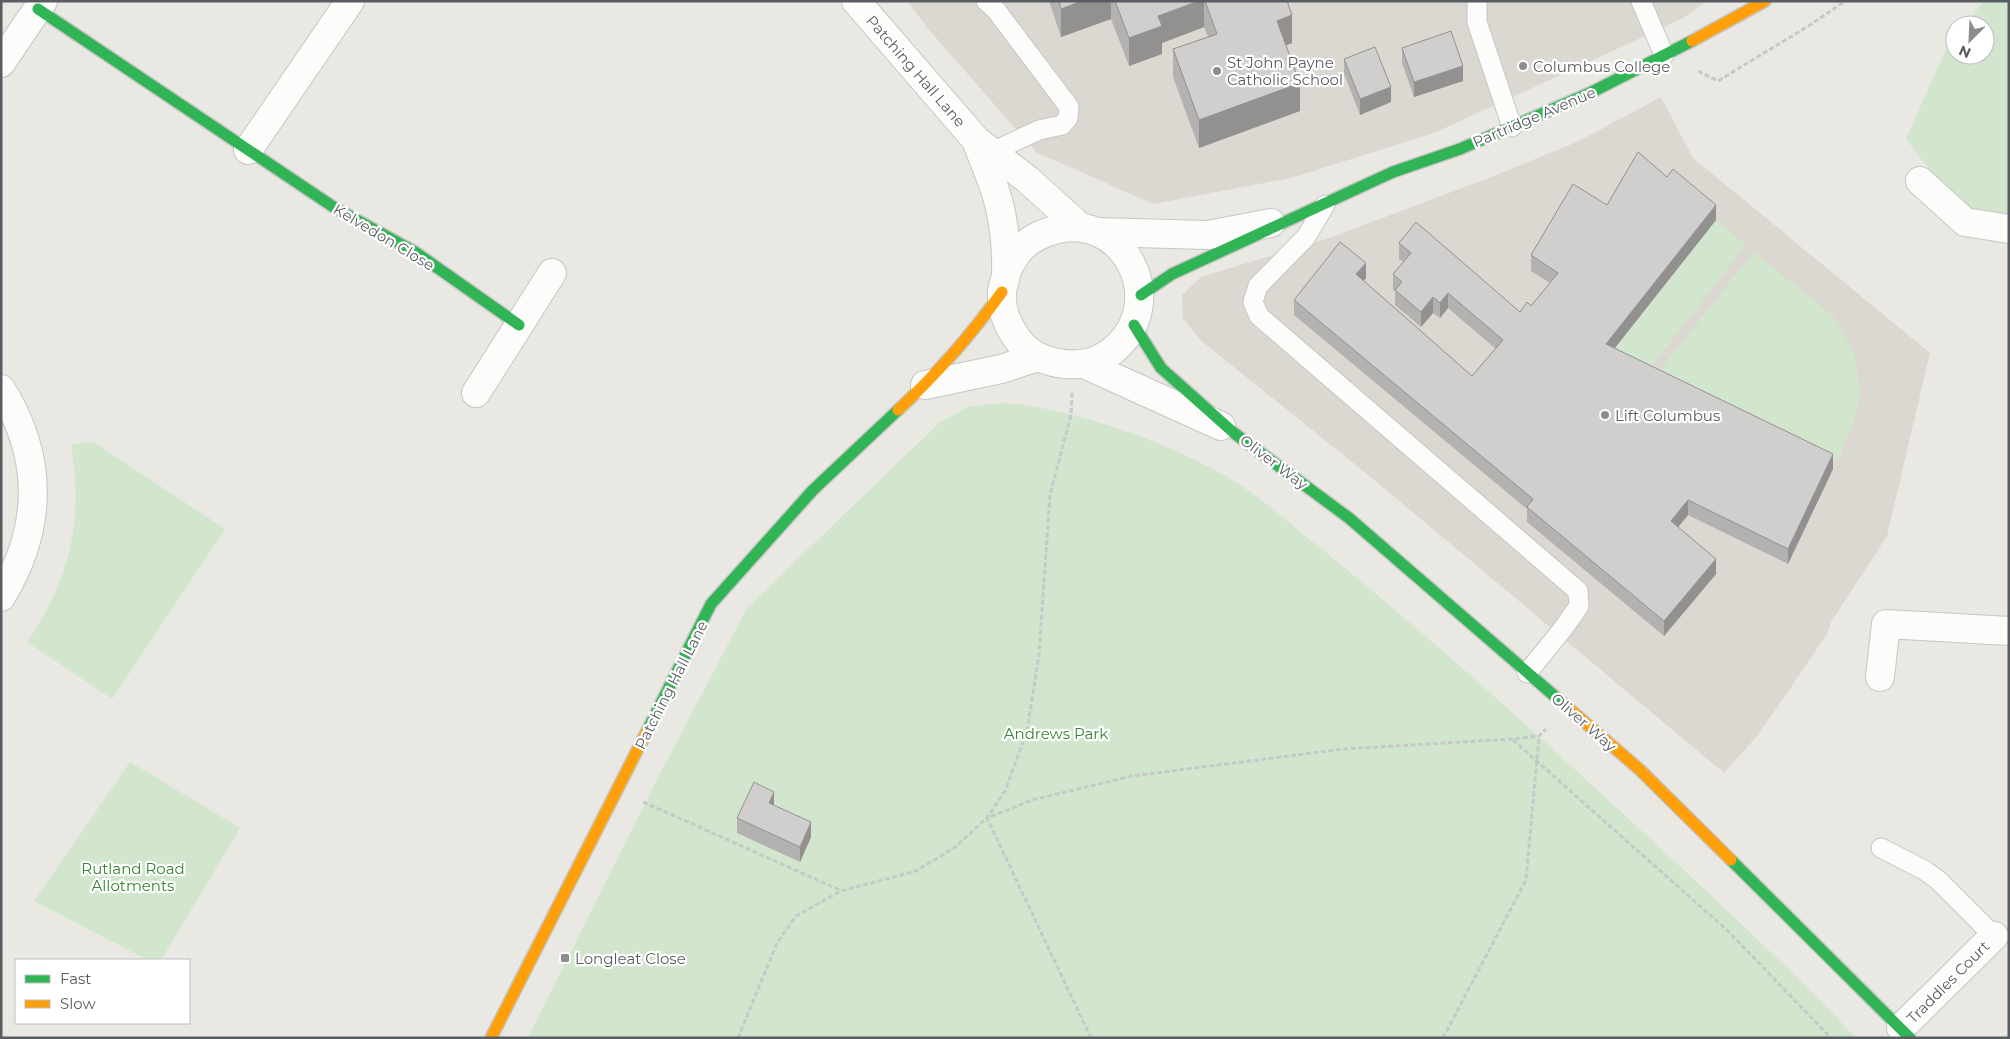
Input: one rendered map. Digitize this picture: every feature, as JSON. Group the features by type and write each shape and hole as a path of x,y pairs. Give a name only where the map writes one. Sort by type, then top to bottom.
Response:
{"street":[{"path":"248,150 350,1"},
{"name":"Patching Hall Lane","path":"856,1 984,146 1088,230 1120,247 1135,269 1141,295 1134,325 1122,343 1104,357 1084,364 1070,365 1038,357 1022,345 1011,329 1004,311 1000,209 984,146"},
{"name":"Partridge Avenue","path":"1141,295 1172,274 1298,218 1393,172 1512,127 1590,94 1712,31 1765,1"},
{"name":"Kelvedon Close","path":"1,63 41,5 248,150 335,208 415,252 519,325"},
{"path":"1920,180 1965,222 2009,229"},
{"name":"Partridge Avenue","path":"1088,230 1208,235 1298,218"},
{"name":"Patching Hall Lane","path":"491,1038 711,604 813,490 925,385 974,330 1004,282 1017,252 1035,237 1057,229 1088,230"},
{"path":"476,393 552,272"},
{"name":"Oliver Way","path":"1134,325 1162,368 1234,433 1349,518 1638,769 1906,1033"},
{"path":"925,385 1001,369 1038,357"},
{"name":"Oliver Way","path":"1084,364 1155,394 1234,433"},
{"path":"1,389 24,430 33,479 33,505 29,534 18,566 1,598"},
{"path":"1880,677 1886,624 2009,631"},
{"name":"Traddles Court","path":"1906,1033 1994,936"}],"lane":[{"path":"984,146 1062,125 1068,118 1069,107 996,10 986,1"},
{"path":"1477,1 1477,22 1512,127"},
{"path":"1641,1 1664,55"},
{"path":"1325,205 1306,237 1258,286 1254,302 1259,316 1578,591 1579,606 1527,672"},
{"path":"1881,848 1924,870 1938,880 1994,936"}],"path":[{"path":"1664,55 1718,81 1810,25 1845,1"},
{"path":"738,1038 777,943 796,916 841,891 916,871 954,848 986,818 1005,791 1027,731 1039,655 1050,495 1071,415 1073,396"},
{"path":"986,818 1032,800 1132,776 1343,749 1513,740 1539,736 1526,880 1443,1038"},
{"path":"1513,740 1728,931 1831,1038"},
{"path":"618,790 841,891"},
{"path":"986,818 1091,1038"}],"shaded area":[{"name":"St John Payne Catholic School","path":"907,1 1707,1 1683,18 1434,133 1291,178 1153,204 1036,152 930,31"},
{"name":"Lift Columbus","path":"1661,97 1693,158 1930,353 1887,536 1831,622 1827,634 1787,693 1757,736 1724,773 1372,478 1199,339 1183,318 1182,295 1201,277 1332,237 1486,179 1579,141"}],"green space":[{"path":"1984,1 2009,1 2009,220 1965,208 1933,174 1906,139 1945,51 1945,65 1995,65 1995,15 1973,15"},
{"path":"1716,220 1746,245 1643,377 1606,359"},
{"path":"1754,252 1832,315 1854,352 1860,392 1853,424 1838,460 1659,371"},
{"name":"Andrews Park","path":"1006,403 1061,412 1119,429 1202,463 1226,476 1258,498 1341,564 1527,725 1743,925 1856,1038 528,1038 663,768 747,608 940,422 971,406"},
{"path":"92,441 225,529 112,699 27,642 42,619 54,595 70,548 76,499 71,445"},
{"name":"Rutland Road Allotments","path":"130,762 240,828 162,959 146,959 34,901"}],"building":[{"path":"1059,1 1082,1 1061,9"},
{"path":"1115,1 1199,1 1158,16 1162,26 1129,38"},
{"path":"1205,1 1287,1 1292,15 1277,21 1300,83 1199,120 1173,49 1217,34"},
{"path":"1451,31 1463,66 1414,82 1402,48"},
{"path":"1375,47 1391,87 1360,99 1344,59"},
{"path":"1638,152 1667,177 1673,169 1716,205 1606,344 1833,454 1788,549 1688,500 1671,521 1716,559 1664,621 1527,507 1533,499 1294,300 1340,242 1366,263 1356,274 1472,376 1503,340 1448,293 1440,303 1433,297 1421,312 1395,290 1402,282 1393,274 1411,253 1399,243 1416,222 1520,312 1527,302 1531,306 1558,273 1531,255 1573,184 1607,205"},
{"path":"754,782 774,792 769,803 811,822 800,847 737,818"}],"traffic: fast":[{"path":"38,9 335,208 415,252 519,325"},
{"path":"1141,295 1172,274 1393,172 1460,149 1590,93 1692,41"},
{"path":"1134,325 1161,368 1234,433 1349,518 1566,706"},
{"path":"647,731 711,604 813,490 898,410"},
{"path":"1731,860 1910,1038"}],"traffic: slow":[{"path":"1692,41 1765,1"},
{"path":"898,410 953,354 1002,292"},
{"path":"1566,706 1639,769 1731,860"},
{"path":"491,1038 647,731"}],"place":[{"name":"Columbus College","path":"1523,66"},
{"name":"St John Payne Catholic School","path":"1217,71"},
{"name":"Lift Columbus","path":"1605,415"},
{"name":"Longleat Close","path":"565,958"}]}
